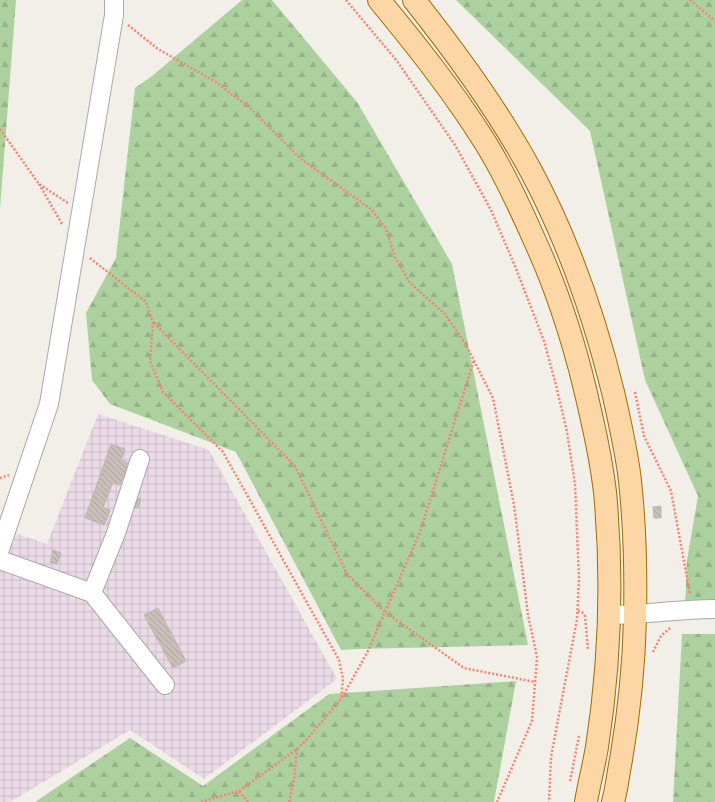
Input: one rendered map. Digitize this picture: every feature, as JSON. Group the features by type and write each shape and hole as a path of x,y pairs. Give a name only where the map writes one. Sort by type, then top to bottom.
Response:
{"main road":[{"path":"379,0 428,59 484,140 520,206 547,267 571,336 583,380 596,438 605,490 610,593 605,677 597,748 586,802"},
{"path":"414,0 442,34 490,102 531,170 565,242 589,308 620,423 630,479 635,544 635,615 628,719 613,802"}],"lane":[{"path":"0,549 49,404 76,247 114,7"},
{"path":"92,592 116,533 140,459"},
{"path":"0,560 92,592 165,685"},
{"path":"609,615 635,615 691,609 715,609"}],"path":[{"path":"346,0 397,61 455,145 491,210 515,266 544,341 567,432 575,484 578,544 578,611 551,757 549,802"},
{"path":"690,0 715,21"},
{"path":"114,7 158,49 216,82 250,108 300,158 372,210 386,229 394,257 410,283 445,314 465,343 493,398 514,505 528,615 537,657 532,721 497,802"},
{"path":"0,129 39,184 76,247 146,302 153,323 150,361 162,392 223,452 339,660 343,679 341,699"},
{"path":"39,184 81,212"},
{"path":"153,323 295,466 347,574 385,612 464,668 535,682"},
{"path":"201,802 239,791 297,749 341,699 367,653 420,532 474,360"},
{"path":"635,392 644,436 671,491 691,609"},
{"path":"578,611 582,612 585,616 588,653"},
{"path":"652,656 661,636 674,625"},
{"path":"570,781 579,736"},
{"path":"289,802 294,780 297,749"},
{"path":"239,791 248,802"}],"shaded area":[{"path":"98,414 209,450 337,679 204,779 130,730 10,802 0,802 0,528 47,544"}],"green space":[{"path":"0,0 16,0 0,209"},
{"path":"242,0 272,0 357,102 452,264 528,645 341,650 236,452 110,404 92,380 86,313 116,258 135,88 152,76"},
{"path":"456,0 715,0 715,607 685,608 687,560 698,496 645,380 590,131"},
{"path":"682,634 715,634 715,802 673,802"},
{"path":"516,681 494,802 35,802 130,738 203,786 329,694"}],"building":[{"path":"111,444 125,449 121,460 128,463 120,485 113,482 103,508 110,510 104,525 85,518"},
{"path":"135,498 141,499 138,508 133,507"},
{"path":"661,506 661,518 654,518 653,507"},
{"path":"53,550 61,553 57,564 50,562"},
{"path":"158,608 186,661 173,668 144,615"}]}
